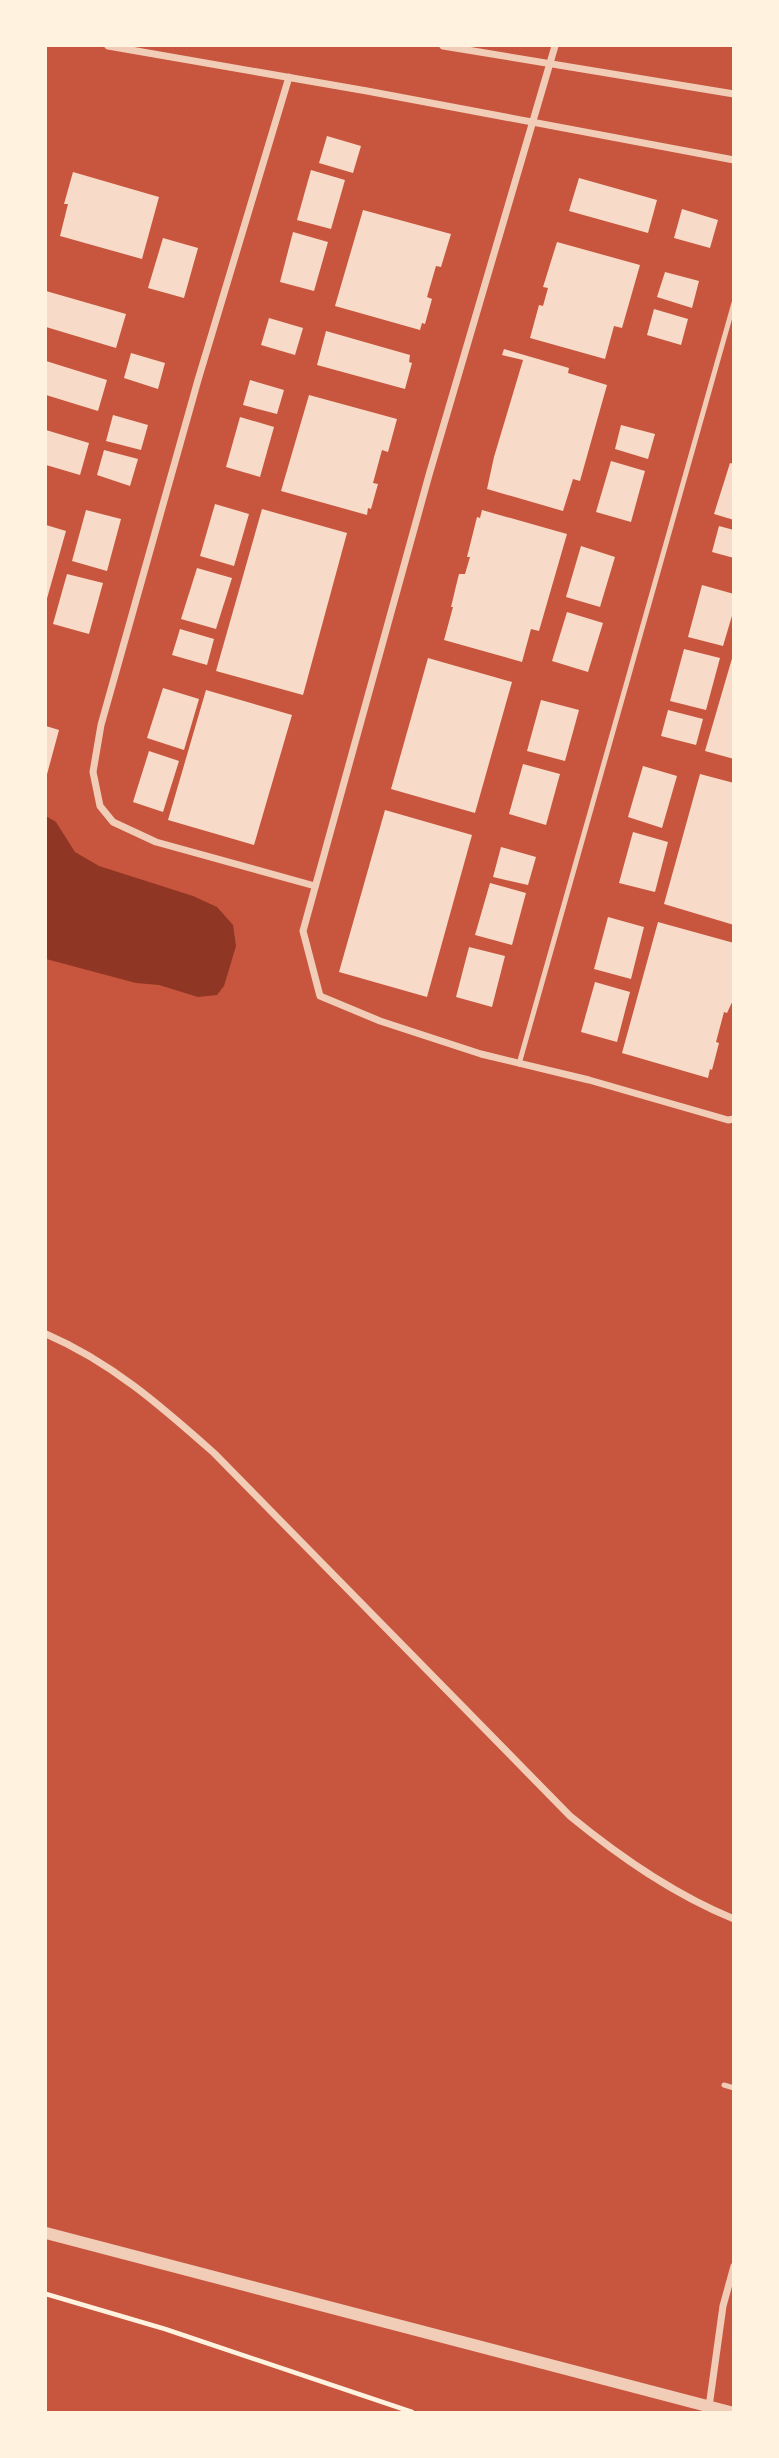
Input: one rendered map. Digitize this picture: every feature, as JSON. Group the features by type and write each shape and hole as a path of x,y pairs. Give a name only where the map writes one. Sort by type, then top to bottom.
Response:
{"street":[{"path":"108,46 733,160"},
{"path":"443,46 733,94"},
{"path":"555,46 429,475 303,931 320,996 393,1025 481,1054 589,1080 728,1120 733,1119"},
{"path":"289,77 198,380 102,725 93,772 100,806 113,822 156,842 315,887"},
{"path":"46,1334 120,1375 152,1398 214,1453 570,1816 605,1845 642,1870 681,1894 733,1919"},
{"path":"46,2233 730,2413"},
{"path":"709,2407 723,2305 733,2266"}],"lane":[{"path":"519,1063 733,303"},
{"path":"724,2085 733,2088"}],"path":[{"path":"46,2294 166,2329 411,2413"}],"shaded area":[{"path":"46,816 56,822 75,852 99,866 193,896 217,907 233,925 236,946 224,986 217,995 198,997 159,985 136,983 46,959"}],"building":[{"path":"327,136 361,146 353,173 319,163"},
{"path":"311,170 345,180 331,229 297,220"},
{"path":"73,172 159,197 142,259 60,236 68,204 64,204"},
{"path":"579,178 657,200 648,233 569,211"},
{"path":"682,209 718,220 710,248 674,238"},
{"path":"363,210 451,234 441,267 436,266 427,297 432,299 425,324 422,323 420,330 335,306"},
{"path":"293,232 328,242 314,291 280,282"},
{"path":"163,238 198,248 184,298 148,288"},
{"path":"557,242 640,265 622,328 614,326 605,359 530,338 539,305 543,306 548,288 543,287"},
{"path":"665,272 699,281 692,308 657,297"},
{"path":"46,291 126,314 116,348 46,327"},
{"path":"654,309 688,319 681,345 647,335"},
{"path":"269,318 303,328 295,355 261,345"},
{"path":"326,331 410,355 409,362 412,363 405,389 317,365"},
{"path":"504,349 569,368 568,373 607,385 580,481 573,479 563,511 487,489 523,360 502,355"},
{"path":"131,353 165,363 158,389 124,378"},
{"path":"46,361 107,380 98,411 46,395"},
{"path":"250,380 284,390 277,414 243,405"},
{"path":"309,395 397,419 388,452 382,450 373,483 378,484 367,515 281,491"},
{"path":"113,415 148,425 141,450 106,441"},
{"path":"240,417 274,427 260,477 226,467"},
{"path":"621,425 655,434 648,459 615,449"},
{"path":"46,430 89,443 80,475 46,465"},
{"path":"104,450 138,459 130,486 97,475"},
{"path":"611,461 645,471 631,522 596,512"},
{"path":"730,463 734,464 734,520 714,514"},
{"path":"215,504 249,514 234,566 200,556"},
{"path":"262,509 347,533 303,695 216,671"},
{"path":"86,510 121,519 107,571 72,561"},
{"path":"482,510 567,534 539,631 531,629 522,662 444,640 459,574 465,574 477,517 480,518"},
{"path":"46,525 66,531 46,602"},
{"path":"719,526 734,530 734,558 712,552"},
{"path":"581,546 615,557 600,607 566,597"},
{"path":"197,568 232,578 216,629 181,619"},
{"path":"67,574 103,583 89,634 53,624"},
{"path":"702,585 734,594 734,609 723,646 688,637"},
{"path":"567,612 603,623 588,672 552,661"},
{"path":"180,629 214,639 207,665 172,655"},
{"path":"684,649 720,658 706,710 670,701"},
{"path":"734,656 734,759 705,751"},
{"path":"428,658 512,682 475,813 391,789"},
{"path":"163,688 199,699 184,750 147,738"},
{"path":"206,690 292,715 254,845 168,820"},
{"path":"541,700 579,710 565,761 527,751"},
{"path":"668,710 703,719 696,745 661,736"},
{"path":"46,726 59,730 46,778"},
{"path":"149,751 179,761 163,812 133,802"},
{"path":"523,764 560,774 546,825 509,814"},
{"path":"643,766 677,776 662,828 628,817"},
{"path":"700,774 734,783 734,925 664,904"},
{"path":"385,810 472,835 427,997 339,972"},
{"path":"633,832 668,842 655,892 619,883"},
{"path":"501,847 536,857 528,885 493,877"},
{"path":"490,883 526,893 512,945 475,935"},
{"path":"608,917 644,927 631,979 594,969"},
{"path":"658,922 734,943 734,998 727,1013 724,1012 716,1042 719,1043 708,1078 622,1053"},
{"path":"469,947 505,956 492,1007 456,997"},
{"path":"595,982 630,992 617,1042 581,1032"}]}
